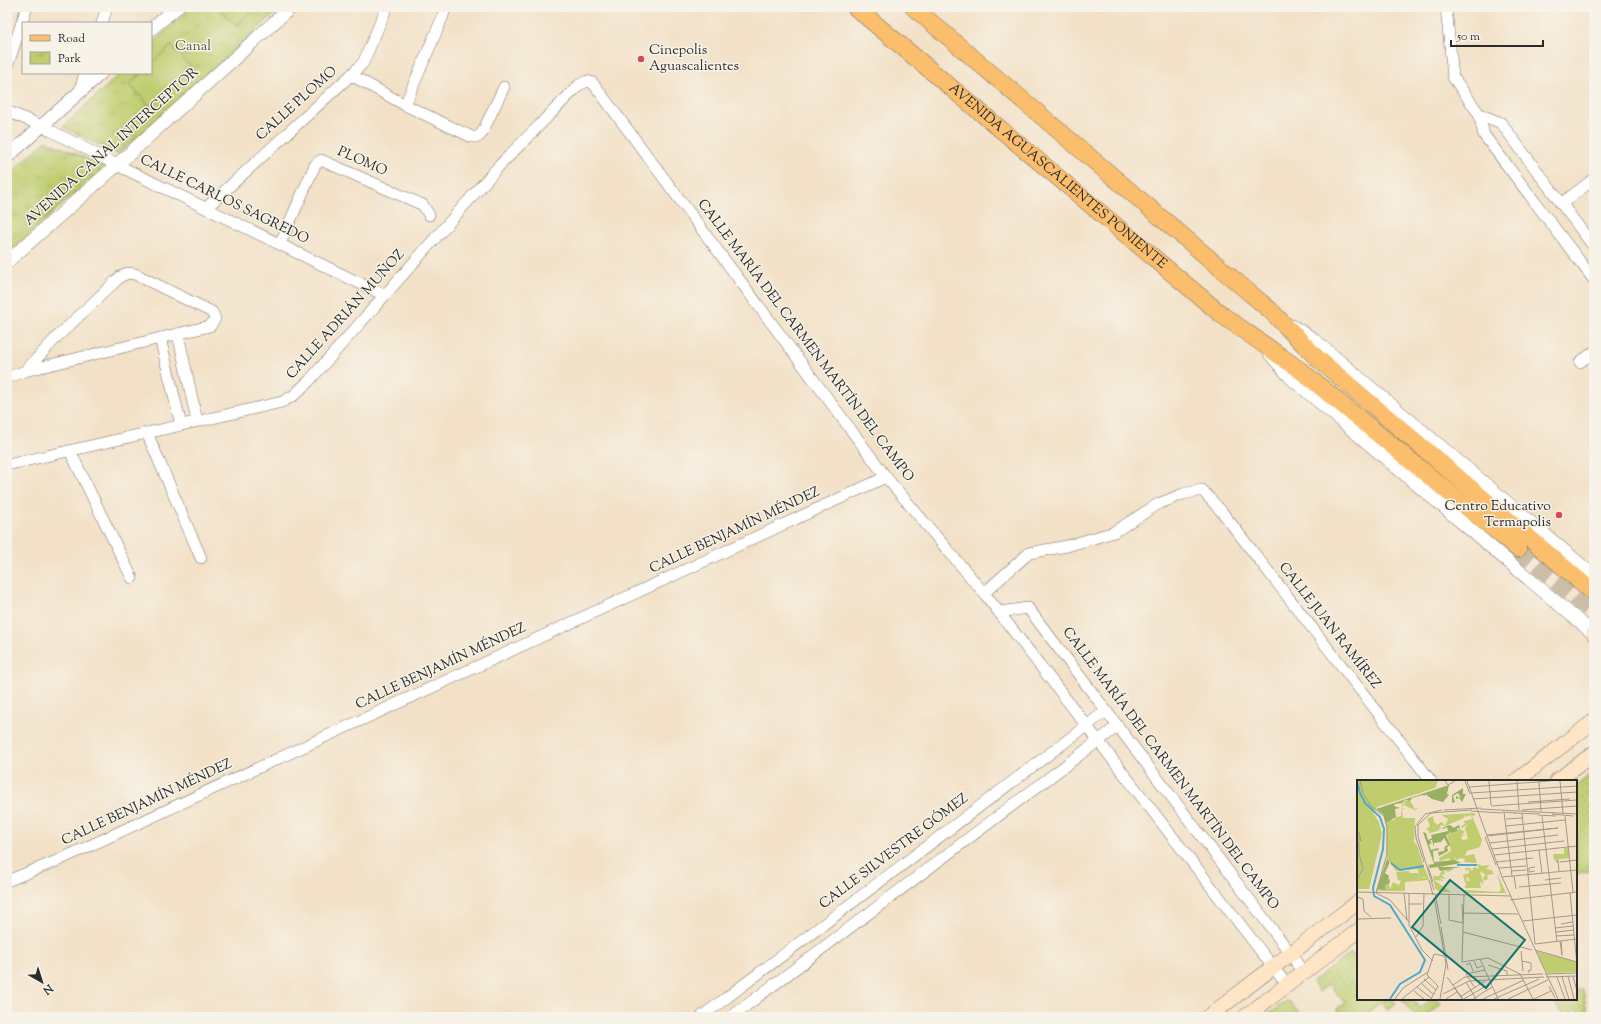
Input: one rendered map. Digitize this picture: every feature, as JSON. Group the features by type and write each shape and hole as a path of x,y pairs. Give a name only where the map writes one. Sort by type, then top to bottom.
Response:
{"main road":[{"name":"AVENIDA AGUASCALIENTES PONIENTE","path":"855,7 1222,315 1261,344 1300,370 1518,549"},
{"path":"913,7 1270,310 1317,358 1594,593"},
{"path":"1517,780 1594,721"},
{"path":"1557,780 1594,753"},
{"path":"1208,1017 1357,903"},
{"path":"1245,1017 1357,933"}],"street":[{"path":"7,67 27,7"},
{"path":"102,22 107,7"},
{"path":"152,28 177,7"},
{"name":"AVENIDA CANAL INTERCEPTOR","path":"7,262 117,165 291,7"},
{"name":"CALLE PLOMO","path":"206,208 351,76 363,63 387,7"},
{"path":"405,105 443,16 445,7"},
{"path":"1446,7 1453,77 1479,114 1484,135 1594,280"},
{"path":"79,92 85,74"},
{"path":"7,157 100,74"},
{"path":"351,76 405,105 472,137 478,137 482,133 504,87"},
{"name":"CALLE ADRIÁN MUÑOZ","path":"7,465 282,402 293,396 309,381 499,166 579,85 587,81 593,83"},
{"name":"CALLE MARÍA DEL CARMEN MARTÍN DEL CAMPO","path":"593,83 886,478 984,593 1287,985"},
{"name":"CALLE CARLOS SAGREDO","path":"7,111 42,126 117,165 384,295"},
{"path":"1479,114 1501,124 1594,247"},
{"path":"1484,135 1501,124"},
{"name":"PLOMO","path":"280,244 315,165 321,160 423,206 429,215"},
{"path":"1561,204 1594,179"},
{"path":"7,378 25,371 210,326 215,319 212,312 135,274 127,273 120,277 57,337 25,371"},
{"path":"1270,310 1313,339 1594,576"},
{"path":"178,334 197,421"},
{"path":"160,338 181,425"},
{"name":"AVENIDA AGUASCALIENTES PONIENTE","path":"1261,344 1291,378 1594,634"},
{"path":"1580,362 1594,352"},
{"path":"147,433 201,558"},
{"path":"70,451 132,578"},
{"name":"CALLE BENJAMÍN MÉNDEZ","path":"7,881 66,857 886,478"},
{"name":"CALLE JUAN RAMÍREZ","path":"984,593 1029,552 1067,546 1114,532 1158,504 1183,494 1202,490 1222,512 1430,780"},
{"name":"CALLE MARÍA DEL CARMEN MARTÍN DEL CAMPO","path":"999,612 1028,608 1291,954 1303,973"},
{"name":"CALLE SILVESTRE GÓMEZ","path":"700,1017 1106,711"},
{"path":"731,1017 1118,726"},
{"path":"977,808 988,824"}],"green space":[{"name":"Canal","path":"191,7 282,7 118,154 63,127 120,74 152,74 152,44"},
{"path":"218,7 257,7 236,26"},
{"path":"171,46 192,68 150,106 129,84 141,74 152,74 152,63"},
{"path":"46,141 105,166 7,254 7,176"},
{"path":"1594,772 1594,869 1577,875 1577,785"},
{"path":"1351,953 1357,962 1357,1000 1394,1000 1396,1003 1387,1010 1381,1002 1367,1013 1364,1010 1350,1017 1336,1010 1345,1003 1329,984 1319,992 1312,982"},
{"path":"1583,990 1588,1017 1582,1017 1575,1009 1565,1017 1553,1001 1577,1000 1577,991"},
{"path":"1402,1000 1414,1000 1420,1008 1430,1000 1438,1000 1441,1004 1426,1016 1427,1017 1416,1017"},
{"path":"1286,1001 1290,1002 1302,1017 1265,1017"}],"tunnel":[{"path":"1518,549 1594,613"}],"place":[{"name":"Cinepolis Aguascalientes","path":"641,59"},
{"name":"Centro Educativo Termapolis","path":"1559,515"}]}
